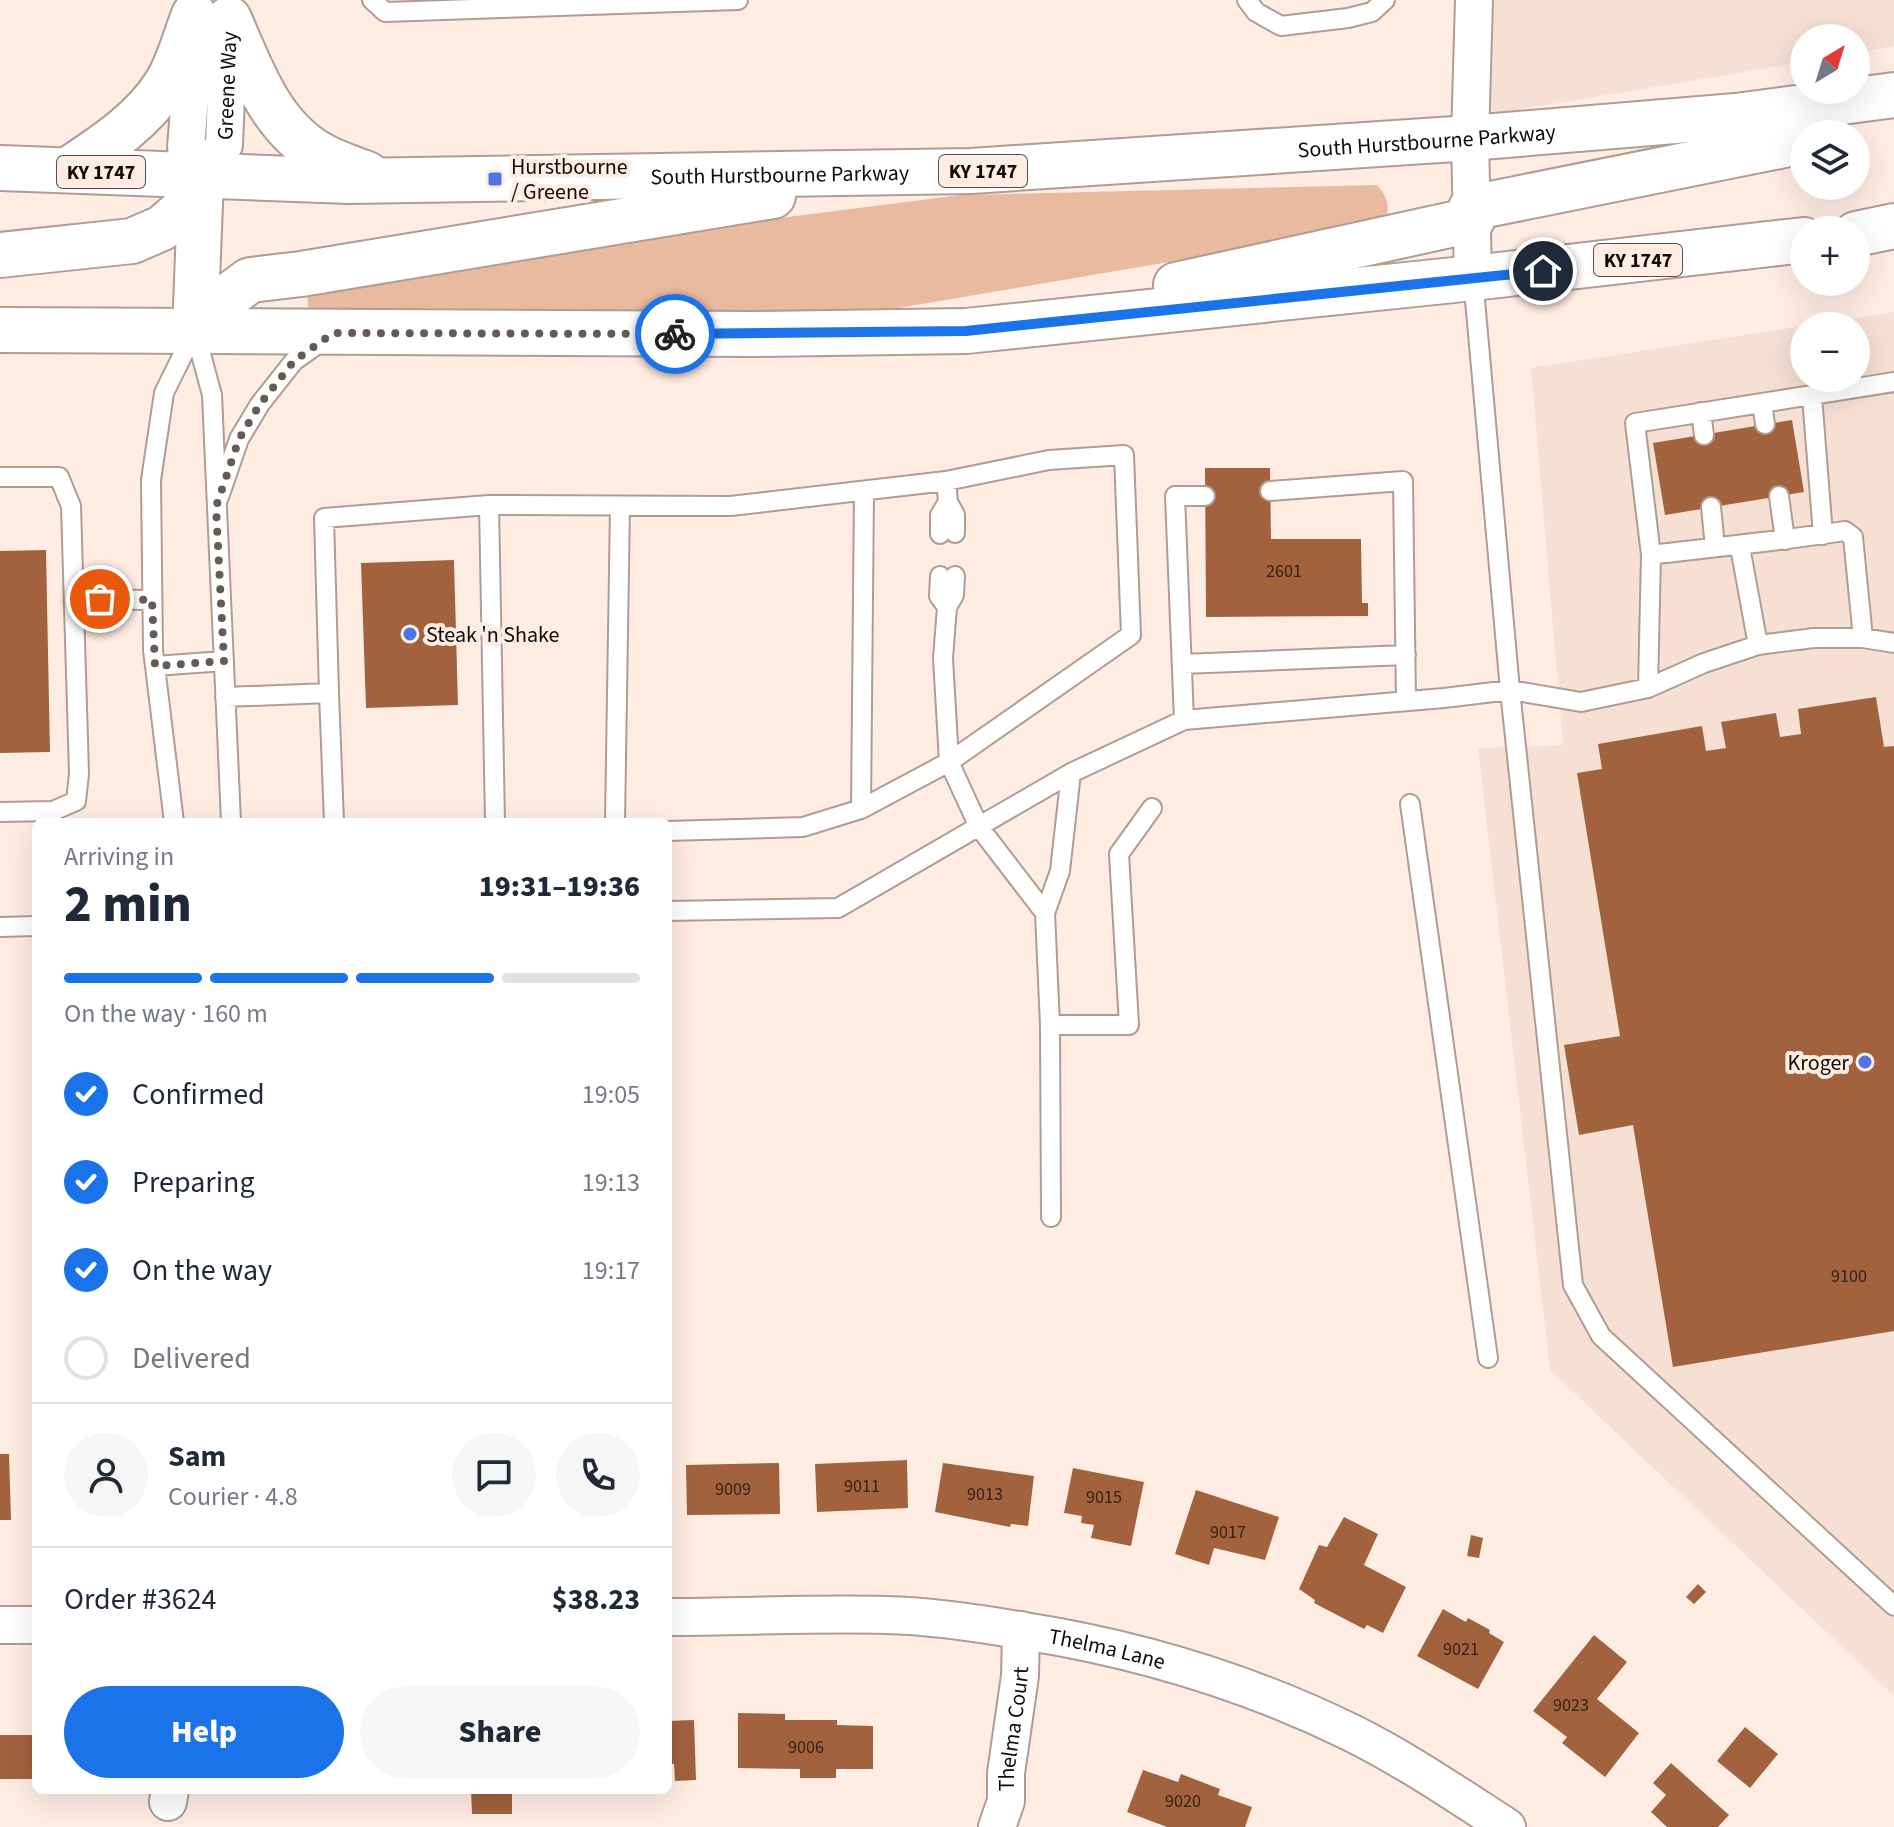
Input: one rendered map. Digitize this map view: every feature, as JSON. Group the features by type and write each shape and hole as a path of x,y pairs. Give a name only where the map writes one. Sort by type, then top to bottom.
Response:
{"main road":[{"path":"68,170 124,130 149,106 167,83 212,8 263,96 291,132 321,155 384,180"},
{"name":"South Hurstbourne Parkway","path":"0,168 384,180 971,171 1470,138 1736,116 1894,95"},
{"path":"1869,120 1894,112"},
{"path":"966,331 1790,144"},
{"path":"195,331 215,306 250,280 918,172"},
{"path":"0,255 132,241 162,228 185,208 201,176"},
{"path":"195,331 201,176"},
{"path":"1870,231 1894,226"},
{"name":"KY 1747","path":"0,330 754,334 966,331 1790,242"}],"street":[{"path":"1473,278 1470,138 1474,0"},
{"name":"Greene Way","path":"201,176 224,145 212,8"},
{"name":"Thelma Lane","path":"672,1617 887,1615 978,1623 1149,1656 1247,1687 1352,1733 1423,1773 1507,1827"},
{"path":"0,1625 32,1625"},
{"name":"Thelma Court","path":"997,1827 1006,1801 1006,1773 1020,1676 1021,1630"}],"lane":[{"path":"372,0 385,12 738,0"},
{"path":"1247,0 1256,12 1281,26 1351,9 1372,12 1385,0"},
{"path":"1473,278 1510,690 1573,1285 1601,1336 1894,1606"},
{"path":"195,331 212,395 231,818"},
{"path":"174,818 155,666 151,480 164,393 195,331"},
{"path":"216,507 239,439 260,404 294,361 333,333"},
{"path":"1648,688 1651,555 1635,423 1894,382"},
{"path":"1812,396 1823,535"},
{"path":"1762,403 1765,424"},
{"path":"1701,412 1704,435"},
{"path":"334,818 324,518 489,505 731,506 946,481 1049,460 1124,455 1131,635 949,762 861,809 803,827 672,831"},
{"path":"0,477 59,477 71,506 79,774 76,801 53,811 0,812"},
{"path":"946,481 948,502 955,515 948,533"},
{"path":"1270,491 1403,481 1406,701"},
{"path":"861,809 864,491"},
{"path":"1184,720 1175,496 1205,496"},
{"path":"1779,496 1785,540"},
{"path":"489,505 495,818"},
{"path":"615,818 620,506"},
{"path":"1711,507 1715,547"},
{"path":"1651,555 1740,547 1845,531 1853,537 1863,638"},
{"path":"1740,547 1758,645"},
{"path":"948,576 954,595 947,607 943,658 949,762 979,827 1045,913"},
{"path":"74,599 152,600"},
{"path":"672,911 838,908 1071,773 1184,720 1510,690 1581,702 1648,688 1704,663 1758,645 1814,638 1863,638 1894,643"},
{"path":"1182,664 1406,655"},
{"path":"155,666 224,661"},
{"path":"225,697 329,693"},
{"path":"1051,1217 1050,1025 1045,913 1060,871 1071,773"},
{"path":"1410,804 1488,1358"},
{"path":"1050,1025 1129,1025 1119,854 1152,808"},
{"path":"0,927 32,926"}],"shaded area":[{"path":"1492,0 1894,0 1894,46 1870,50 1870,24 1790,24 1790,64 1486,115"},
{"path":"1377,185 1388,205 1381,226 863,314 308,310 307,287 764,220 961,195"},
{"path":"1894,312 1894,1696 1550,1370 1478,748 1563,745 1531,368 1790,328 1790,392 1870,392 1870,316"}],"building":[{"path":"1792,420 1804,492 1665,515 1653,443"},
{"path":"1205,468 1270,468 1271,539 1361,539 1362,603 1368,603 1368,616 1206,617"},
{"path":"46,550 50,752 0,753 0,551"},
{"name":"Steak 'n Shake","path":"454,560 458,705 366,708 361,563"},
{"path":"1876,697 1884,747 1894,746 1894,1331 1673,1367 1633,1125 1579,1135 1564,1045 1620,1036 1577,773 1602,769 1598,744 1702,726 1706,751 1726,748 1721,722 1776,713 1780,737 1801,734 1798,709"},
{"path":"0,1454 9,1454 11,1520 0,1520"},
{"path":"907,1460 908,1508 817,1512 815,1464"},
{"path":"779,1463 780,1514 687,1515 686,1465"},
{"path":"943,1463 1034,1476 1028,1526 1011,1524 1010,1527 935,1512"},
{"path":"1073,1468 1144,1482 1131,1546 1091,1538 1094,1525 1081,1523 1082,1516 1064,1513"},
{"path":"1196,1490 1279,1517 1265,1560 1214,1548 1209,1565 1175,1554"},
{"path":"1344,1517 1378,1534 1364,1565 1406,1587 1383,1633 1367,1625 1364,1629 1314,1603 1315,1600 1299,1589 1319,1545 1327,1547"},
{"path":"1471,1535 1483,1538 1479,1558 1467,1556"},
{"path":"1698,1584 1706,1592 1694,1604 1686,1597"},
{"path":"1443,1609 1466,1622 1468,1618 1504,1642 1478,1689 1417,1656"},
{"path":"1594,1635 1627,1662 1597,1699 1639,1733 1605,1777 1562,1743 1567,1737 1533,1711"},
{"path":"738,1713 785,1714 785,1720 837,1720 837,1725 873,1726 873,1769 836,1769 836,1778 800,1778 800,1769 738,1768"},
{"path":"694,1720 696,1780 675,1781 672,1721"},
{"path":"1745,1727 1778,1754 1750,1788 1717,1761"},
{"path":"0,1735 32,1735 32,1779 0,1779"},
{"path":"1671,1763 1729,1815 1718,1827 1667,1827 1651,1812 1666,1795 1653,1783"},
{"path":"1143,1770 1178,1782 1181,1774 1220,1789 1218,1795 1252,1807 1245,1827 1167,1827 1127,1812"},
{"path":"471,1794 512,1794 512,1814 472,1814"}],"way so far":[{"path":"100,599 152,600 155,666 224,661 216,507 239,439 260,404 294,361 333,333 675,334"}],"place":[{"name":"Hurstbourne / Greene","path":"495,179"},
{"name":"Steak 'n Shake","path":"410,634"},
{"name":"Kroger","path":"1865,1062"}],"route":[{"path":"675,334 966,331 1543,271"}]}
